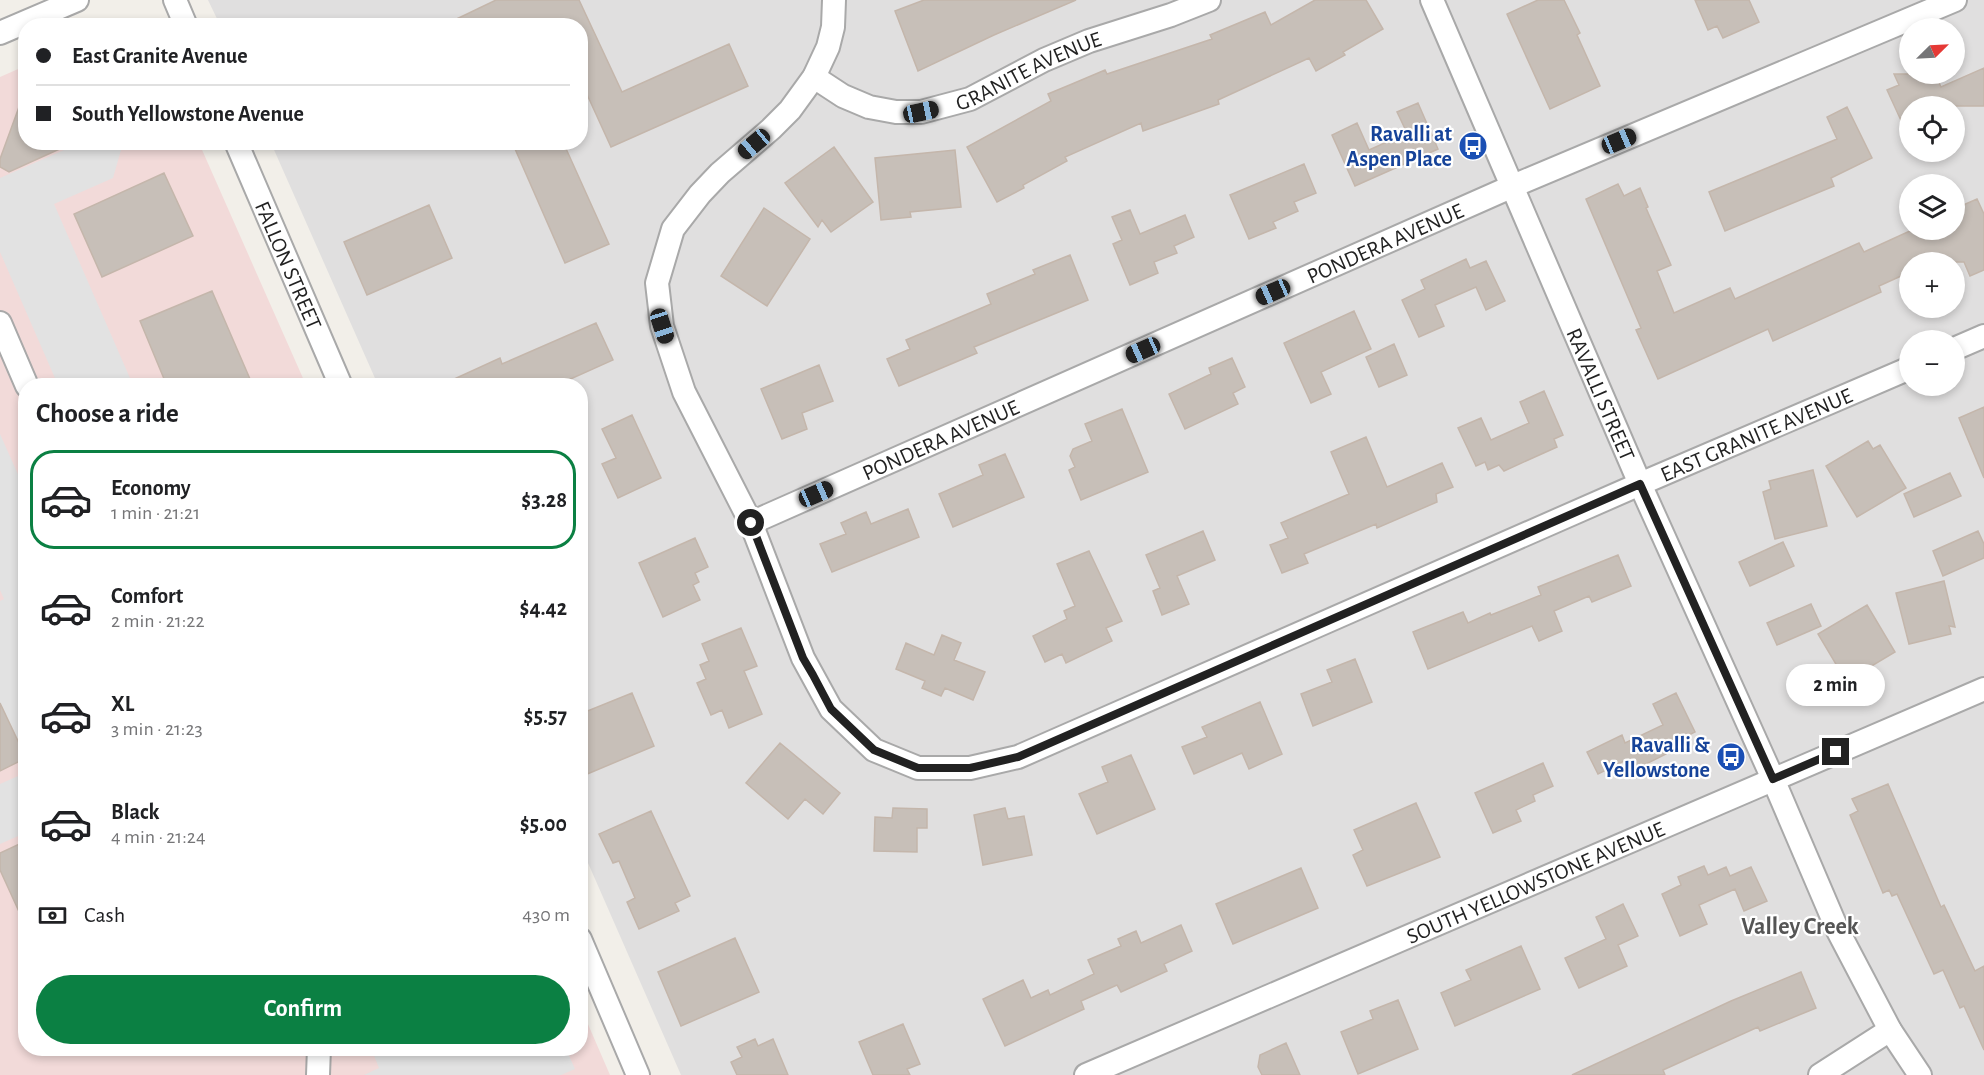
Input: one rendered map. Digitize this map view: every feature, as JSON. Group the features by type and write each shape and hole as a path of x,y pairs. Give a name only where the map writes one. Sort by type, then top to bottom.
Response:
{"street":[{"path":"35,18 76,0"},
{"path":"174,0 182,18"},
{"name":"EAST GRANITE AVENUE","path":"834,0 833,27 828,47 814,76 790,110 720,172 673,229 657,282 662,326 684,392 751,523 803,658 831,709 874,750 918,768 970,768 1018,757 1899,373"},
{"name":"GRANITE AVENUE","path":"814,76 843,96 869,107 896,112 921,112 970,99 1044,60 1089,41 1171,15 1209,0"},
{"name":"RAVALLI STREET","path":"1432,0 1640,484 1773,779 1838,932 1890,1030 1920,1075"},
{"name":"PONDERA AVENUE","path":"751,523 1513,186 1955,0"},
{"path":"0,33 18,25"},
{"name":"FALLON STREET","path":"239,150 338,378"},
{"path":"0,323 24,378"},
{"path":"1965,344 1984,336"},
{"name":"SOUTH YELLOWSTONE AVENUE","path":"1086,1075 1984,689"},
{"path":"588,958 638,1075"},
{"path":"1820,1075 1890,1030"},
{"path":"318,1075 319,1056"}],"shaded area":[{"path":"208,0 1984,0 1984,1075 681,1075 588,863 588,378 375,378 274,150 588,150 588,18 217,18"},
{"path":"18,69 18,150 202,150 303,378 18,378 18,1056 588,1056 588,1024 610,1075 0,1075 0,77"},
{"path":"64,150 121,150 113,178 54,204 130,378 55,378 0,252 0,178"},
{"path":"0,434 18,474 18,743 0,703 0,601 4,599 0,590"},
{"path":"18,776 18,836 0,844 0,784"},
{"path":"374,1056 569,1056 575,1069 561,1075 364,1075 379,1068"}],"building":[{"path":"496,0 579,0 587,18 459,18"},
{"path":"924,0 1076,0 918,71 895,11"},
{"path":"1315,0 1366,0 1383,29 1343,52 1345,55 1316,71 1309,58 1218,100 1219,104 1143,131 1141,123 1065,157 1067,161 997,202 967,147 1051,101 1048,94 1105,70 1107,74 1212,39 1210,35 1265,12 1271,25"},
{"path":"1538,0 1564,0 1580,33 1577,35 1600,86 1550,109 1507,14"},
{"path":"1695,0 1749,0 1759,22 1723,38 1717,26 1708,30"},
{"path":"588,19 622,92 729,44 748,86 611,147 588,97"},
{"path":"1984,68 1984,106 1965,106 1965,96 1899,96 1899,116 1887,90 1899,85 1894,74 1899,74 1899,84 1940,84 1941,87 1948,84 1965,84 1965,76"},
{"path":"1418,103 1438,149 1355,186 1332,135 1357,123 1369,150 1407,133 1397,112"},
{"path":"1847,107 1872,158 1831,178 1834,186 1725,231 1709,192 1837,139 1827,117"},
{"path":"18,110 18,150 57,150 9,172 0,167 0,159"},
{"path":"834,147 873,202 831,232 822,220 818,227 785,183"},
{"path":"516,150 567,150 609,244 565,263"},
{"path":"955,150 961,207 910,212 911,217 881,220 875,158"},
{"path":"1304,164 1316,193 1294,202 1298,211 1273,222 1276,228 1249,239 1230,195"},
{"path":"164,173 193,236 102,277 74,214"},
{"path":"1618,184 1624,196 1640,188 1648,207 1646,208 1671,265 1657,271 1674,313 1730,288 1735,299 1859,243 1864,252 1899,236 1899,240 1965,240 1965,204 1977,199 1984,214 1984,270 1970,276 1965,264 1965,252 1899,252 1899,277 1879,286 1881,292 1773,341 1768,329 1658,379 1636,330 1641,328 1586,199"},
{"path":"429,205 452,258 367,295 344,242"},
{"path":"764,208 810,239 767,306 721,276"},
{"path":"1130,210 1140,234 1185,215 1194,237 1174,246 1177,253 1154,262 1158,273 1130,285 1113,244 1122,240 1112,217"},
{"path":"1070,255 1088,300 974,347 977,353 899,386 887,359 910,349 906,340 991,304 987,294 1035,274 1033,270"},
{"path":"1466,259 1470,268 1486,261 1505,301 1486,310 1476,287 1435,305 1444,326 1419,337 1402,300 1425,289 1421,280"},
{"path":"212,291 250,378 164,378 140,321"},
{"path":"1354,311 1371,349 1321,372 1331,394 1311,403 1284,343"},
{"path":"596,323 613,360 573,378 456,378 500,358 502,364"},
{"path":"1394,344 1407,375 1379,387 1366,357"},
{"path":"1232,358 1245,387 1233,393 1238,404 1185,429 1169,394 1211,374 1209,368"},
{"path":"819,365 833,401 802,413 807,429 782,439 761,389"},
{"path":"1544,391 1563,435 1554,439 1557,447 1504,471 1499,465 1488,470 1485,462 1476,466 1458,428 1481,418 1491,440 1529,423 1520,402"},
{"path":"1984,407 1984,478 1959,418"},
{"path":"1122,409 1148,472 1081,500 1069,470 1075,467 1070,456 1073,449 1092,441 1085,424"},
{"path":"632,415 661,478 618,498 602,464 616,458 602,429"},
{"path":"1366,437 1387,487 1442,463 1453,487 1436,494 1437,502 1377,528 1376,524 1304,554 1308,563 1282,573 1270,545 1288,538 1281,523 1349,494 1331,452"},
{"path":"1868,441 1873,449 1880,445 1906,488 1857,517 1826,466"},
{"path":"1005,454 1024,497 953,527 939,494 983,475 979,465"},
{"path":"1813,470 1827,526 1775,539 1763,492 1771,489 1769,481"},
{"path":"1950,473 1961,496 1914,517 1904,494"},
{"path":"908,509 919,537 832,572 820,544 846,534 841,523 866,512 871,524"},
{"path":"1203,531 1215,560 1177,576 1189,604 1162,615 1153,591 1160,588 1146,555"},
{"path":"1978,531 1984,544 1984,558 1943,576 1933,551"},
{"path":"695,538 708,567 695,573 699,582 693,585 700,600 663,617 639,563"},
{"path":"1783,542 1794,566 1750,586 1739,562"},
{"path":"1089,551 1122,621 1106,628 1112,641 1066,663 1062,654 1045,662 1033,636 1067,619 1064,611 1075,606 1057,564"},
{"path":"1618,555 1631,586 1592,602 1589,596 1554,611 1562,631 1539,641 1532,626 1428,669 1413,632 1463,612 1468,623 1490,613 1491,615 1541,595 1538,587"},
{"path":"1944,581 1955,627 1949,626 1951,634 1909,644 1896,593"},
{"path":"1811,604 1821,626 1777,645 1767,623"},
{"path":"1867,605 1895,652 1855,676 1849,665 1840,671 1818,634"},
{"path":"741,628 757,666 744,671 762,714 729,728 722,710 711,715 697,683 706,679 700,665 709,661 702,644"},
{"path":"942,635 961,643 954,660 985,672 973,700 945,688 941,696 922,688 925,681 896,669 906,643 934,655"},
{"path":"1355,659 1372,702 1313,726 1301,694 1332,682 1327,670"},
{"path":"632,693 654,746 588,774 588,711"},
{"path":"1676,693 1695,732 1675,742 1678,748 1630,772 1624,761 1598,774 1587,752 1622,735 1625,743 1663,725 1653,704"},
{"path":"1260,702 1282,754 1249,769 1242,753 1194,774 1182,747 1207,737 1202,727"},
{"path":"0,703 18,741 18,762 0,771"},
{"path":"780,743 840,793 823,814 805,799 788,819 746,783"},
{"path":"1131,755 1155,809 1097,834 1079,794 1108,782 1102,767"},
{"path":"1543,763 1553,786 1533,795 1535,801 1516,810 1521,821 1493,833 1475,793"},
{"path":"1888,784 1941,907 1944,905 1975,971 1984,966 1984,1050 1964,1006 1960,1008 1943,970 1934,974 1897,894 1892,896 1889,890 1883,893 1850,815 1858,811 1852,799"},
{"path":"1416,803 1440,857 1367,886 1353,855 1363,850 1354,830"},
{"path":"893,808 927,809 927,828 917,828 917,852 874,851 875,817 892,818"},
{"path":"1005,808 1008,819 1024,816 1032,855 983,865 974,815"},
{"path":"651,811 690,896 675,903 679,911 639,929 627,902 635,898 619,861 613,863 599,834"},
{"path":"18,845 18,909 0,870 0,853"},
{"path":"1704,866 1708,875 1726,867 1730,876 1751,867 1767,901 1744,911 1735,889 1699,905 1707,924 1680,936 1662,894 1681,885 1678,877"},
{"path":"1301,868 1318,908 1233,944 1216,904"},
{"path":"1623,904 1638,936 1618,945 1627,966 1579,988 1565,958 1606,939 1596,917"},
{"path":"1181,925 1192,951 1164,964 1167,971 1121,992 1117,985 1081,1001 1084,1009 1005,1046 983,999 1023,980 1031,998 1048,990 1050,995 1094,974 1088,960 1121,946 1118,939 1136,931 1141,943"},
{"path":"735,938 759,992 681,1026 658,972"},
{"path":"1521,946 1540,989 1455,1026 1441,993 1471,980 1466,970"},
{"path":"1801,972 1816,1008 1760,1031 1758,1027 1663,1070 1665,1075 1572,1075 1731,1001"},
{"path":"1398,1000 1418,1049 1358,1074 1341,1032 1373,1019 1370,1011"},
{"path":"903,1024 920,1064 907,1069 910,1075 873,1075 859,1042"},
{"path":"755,1039 758,1046 773,1039 788,1075 737,1075 731,1062 742,1057 737,1047"},
{"path":"1286,1043 1300,1075 1262,1075 1258,1067 1260,1055"}],"place":[{"name":"Ravalli at Aspen Place","path":"1473,146"},
{"name":"Ravalli & Yellowstone","path":"1731,757"}],"district":[{"name":"Valley Creek","path":"1800,926"}],"route":[{"path":"751,523 803,658 831,709 874,750 918,768 970,768 1018,757 1640,484 1773,779 1836,752"}]}
